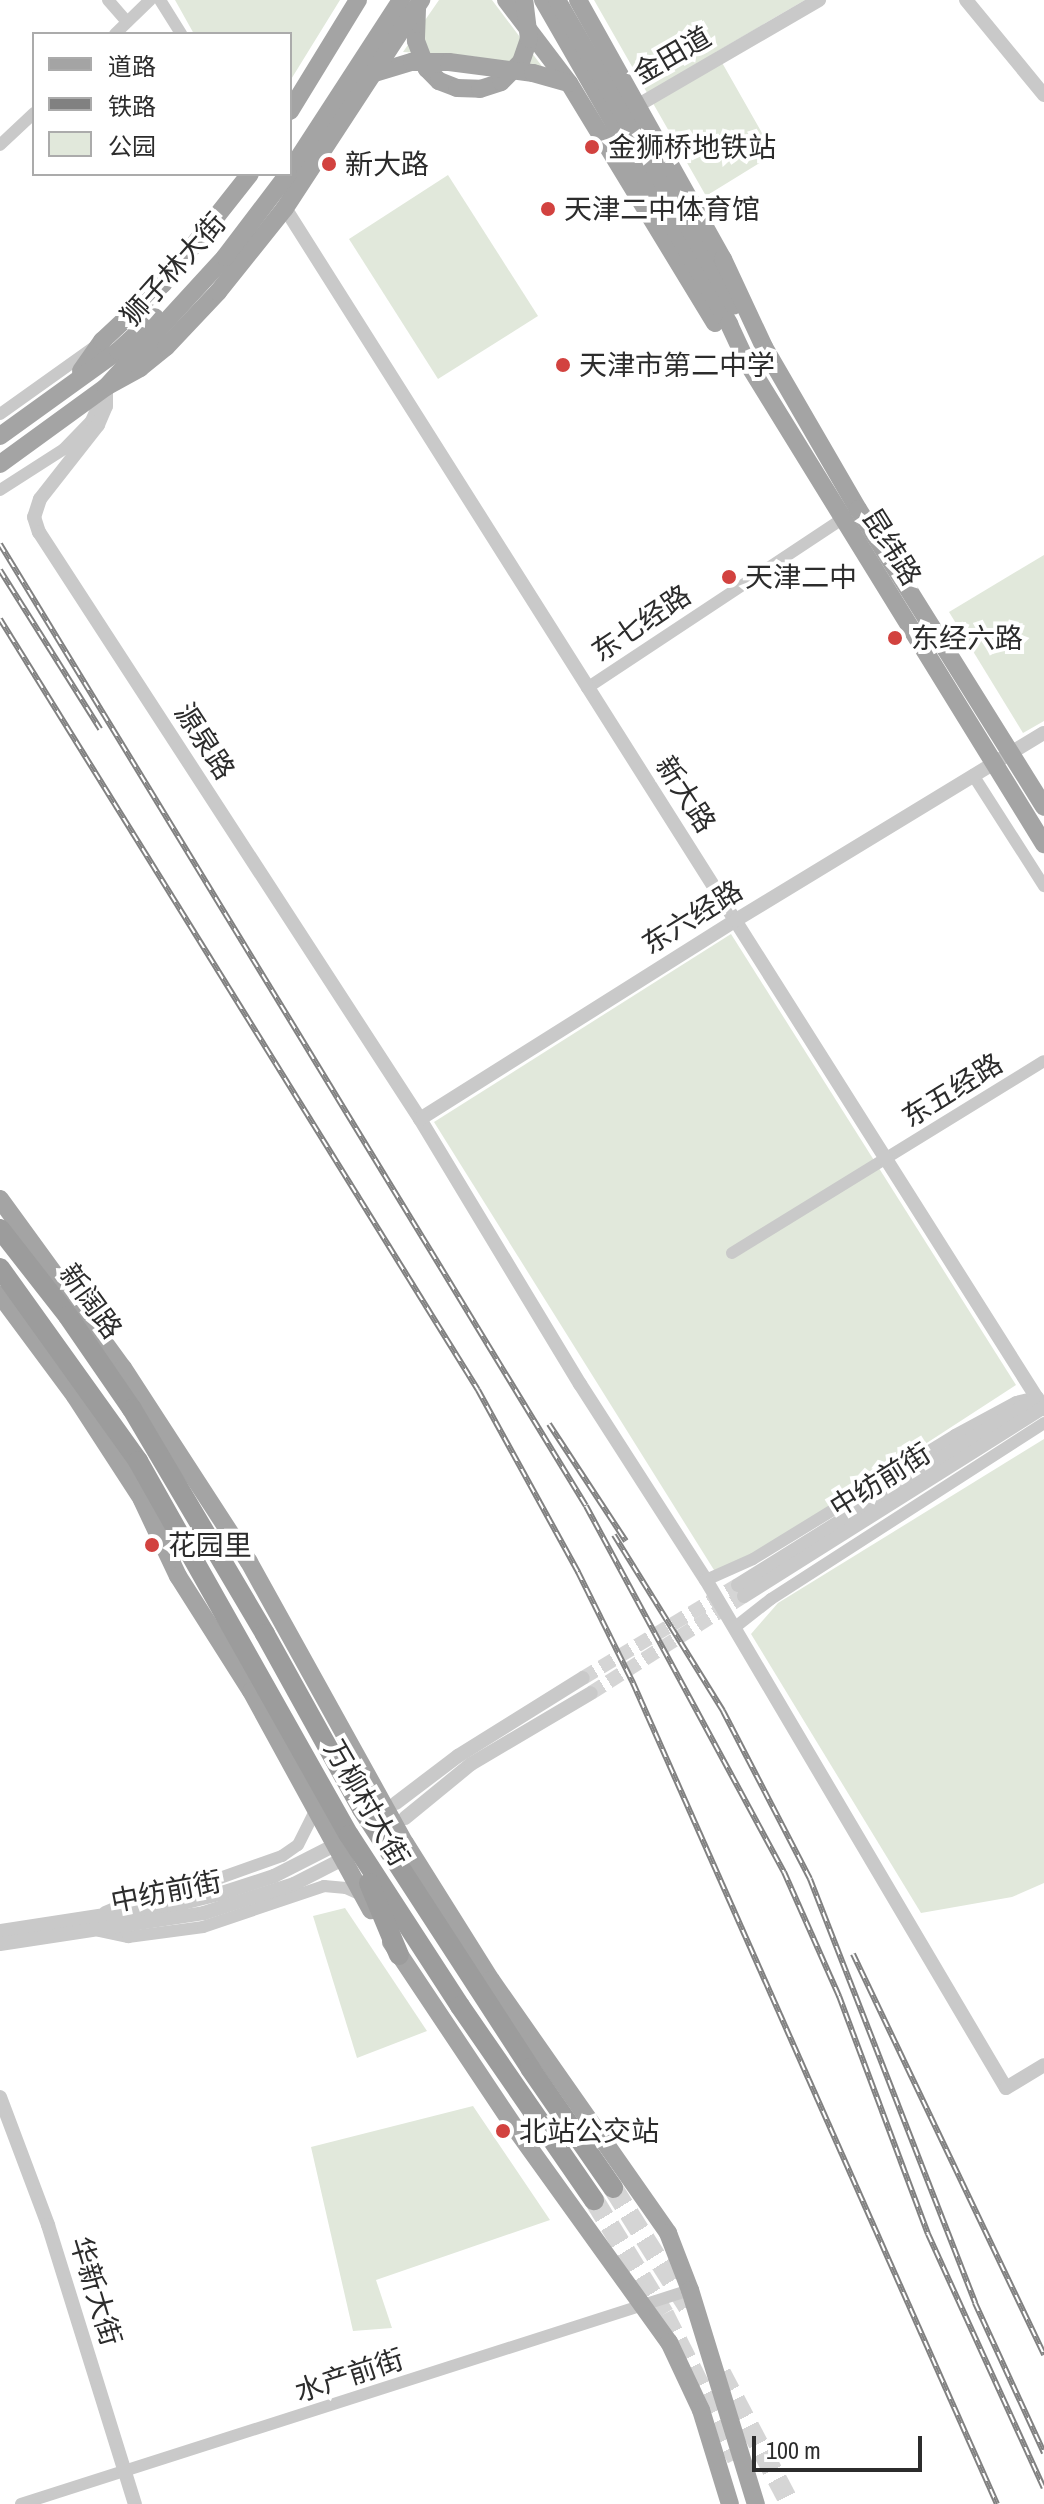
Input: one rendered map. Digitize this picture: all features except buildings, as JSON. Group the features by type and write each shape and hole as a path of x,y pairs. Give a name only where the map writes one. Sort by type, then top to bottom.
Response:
{"highway":[{"name":"新阔路","path":"0,1229 68,1316 132,1409"},
{"name":"新阔路","path":"0,1268 112,1421"},
{"name":"万柳村大街","path":"132,1409 265,1634 373,1827 530,2068 613,2188"},
{"name":"万柳村大街","path":"112,1421 269,1688 349,1835 477,2032 594,2200"},
{"path":"349,1835 399,1955"}],"main road":[{"path":"292,108 358,0"},
{"path":"292,148 386,0"},
{"name":"狮子林大街","path":"292,167 401,0"},
{"path":"421,0 415,29 420,59 439,81 468,90 501,82 521,62 529,39 524,0"},
{"path":"0,464 106,387 140,368 166,347 218,292 285,208 421,0"},
{"path":"506,0 569,83 685,277 718,327 745,359"},
{"path":"543,0 708,277 764,347"},
{"path":"557,0 708,277 745,359"},
{"path":"578,0 635,107 723,259 764,347"},
{"path":"375,73 412,62 449,62 533,73 569,83"},
{"path":"0,436 116,351 163,284 248,176"},
{"name":"狮子林大街","path":"116,351 175,298 215,254 273,176"},
{"name":"狮子林大街","path":"116,351 225,257 286,176"},
{"name":"昆纬路","path":"764,347 858,509 1044,807"},
{"path":"106,387 116,351"},
{"name":"昆纬路","path":"745,359 1044,844"},
{"path":"0,1199 123,1368 249,1562 369,1783 459,1929 668,2233 690,2290 756,2504"},
{"path":"0,1295 75,1396 228,1633 269,1688"},
{"path":"203,1494 258,1606 265,1634"},
{"path":"142,1500 178,1576 251,1691 399,1955 515,2128 645,2305 685,2372 730,2504"},
{"path":"373,1827 459,1929"}],"street":[{"path":"108,0 127,22"},
{"path":"117,32 150,0"},
{"path":"160,0 180,32"},
{"name":"金田道","path":"635,107 819,0"},
{"path":"966,0 1044,95"},
{"path":"0,145 32,115"},
{"name":"新大路","path":"285,208 1042,1405"},
{"path":"0,414 116,351"},
{"path":"0,490 64,449 91,421 106,387"},
{"name":"源泉路","path":"106,387 106,406 98,425 40,499 34,517 39,532 420,1119 580,1384 706,1580 1006,2088 1044,2065"},
{"name":"东七经路","path":"587,688 842,519"},
{"name":"东六经路","path":"420,1119 736,920 1044,733"},
{"path":"973,775 1044,886"},
{"name":"东五经路","path":"732,1253 1044,1061"},
{"path":"706,1580 753,1559 955,1435 1016,1402 1042,1405"},
{"path":"741,1591 1042,1405"},
{"path":"734,1628 771,1599 1044,1423"},
{"path":"396,1803 458,1756 583,1678"},
{"path":"405,1818 471,1764 591,1693"},
{"path":"99,1923 141,1897 203,1884 282,1856 298,1845 317,1807"},
{"path":"0,1931 99,1923 219,1894 274,1876 327,1849"},
{"name":"中纺前街","path":"0,1944 99,1923 234,1905 294,1884 335,1863"},
{"path":"99,1923 128,1937 203,1927 324,1886 346,1888 364,1896"},
{"name":"华新大街","path":"0,2097 39,2197 135,2504"},
{"name":"水产前街","path":"21,2504 690,2290"}],"green space":[{"path":"175,0 340,0 292,78 292,32 193,32"},
{"path":"439,0 492,0 544,69 471,56 403,52"},
{"path":"594,0 805,0 716,52 774,154 706,196"},
{"path":"448,175 538,316 438,379 349,239"},
{"path":"1044,555 1044,721 1023,733 949,612"},
{"path":"731,934 1016,1385 719,1578 434,1122"},
{"path":"1044,1439 1044,1883 1012,1897 921,1913 751,1634 778,1603"},
{"path":"345,1908 427,2031 357,2058 313,1916"},
{"path":"473,2106 550,2220 376,2280 392,2328 353,2331 311,2147"}],"tunnel":[{"path":"583,1678 738,1585"},
{"path":"591,1693 744,1596"},
{"path":"613,2188 691,2312"},
{"path":"594,2200 664,2314 737,2459"},
{"path":"721,2373 790,2504"}],"railway":[{"path":"0,544 586,1506 784,1872 839,1996 928,2234 1044,2488"},
{"path":"0,570 100,729"},
{"path":"0,619 478,1390 578,1572 633,1683 997,2504"},
{"path":"549,1424 626,1541"},
{"path":"614,1535 723,1711 810,1879 975,2303 1044,2453"},
{"path":"853,1954 1044,2355"}],"place":[{"name":"金狮桥地铁站","path":"592,147"},
{"name":"新大路","path":"329,164"},
{"name":"天津二中体育馆","path":"548,209"},
{"name":"天津市第二中学","path":"563,365"},
{"name":"天津二中","path":"729,577"},
{"name":"东经六路","path":"895,638"},
{"name":"花园里","path":"152,1545"},
{"name":"北站公交站","path":"503,2131"}]}
